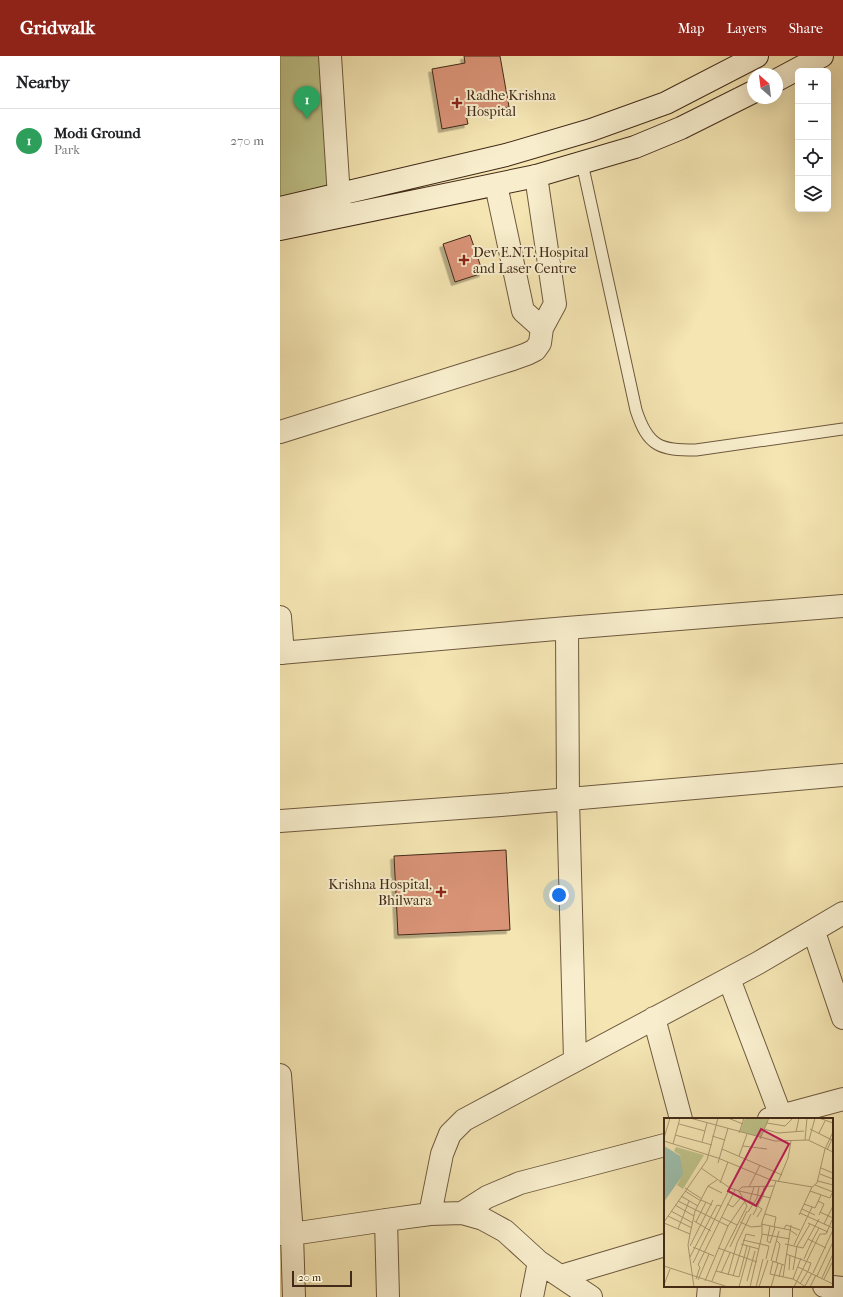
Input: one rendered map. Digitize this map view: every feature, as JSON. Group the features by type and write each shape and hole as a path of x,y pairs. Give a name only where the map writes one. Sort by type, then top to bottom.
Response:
{"street":[{"path":"330,56 338,194 341,216"},
{"path":"280,208 506,155 591,130 666,103 757,56"},
{"path":"783,77 822,56"},
{"path":"280,229 536,176 635,147 681,128 747,95"},
{"path":"280,432 527,354 535,350 540,343 542,328 555,304 536,176"},
{"path":"496,185 522,311 542,328"},
{"path":"280,617 282,653 843,606"},
{"path":"567,628 568,799 575,1060"},
{"path":"280,821 568,799 843,775"},
{"path":"430,1214 442,1154 450,1134 464,1120 729,979 814,932 843,913"},
{"path":"814,932 842,1012"},
{"path":"729,979 777,1118 843,1099"},
{"path":"654,1018 681,1118"},
{"path":"280,1075 286,1234 294,1297"},
{"path":"462,1214 487,1197 520,1183 664,1146"},
{"path":"286,1234 430,1214 462,1214 483,1219 505,1231 539,1262 592,1297"},
{"path":"386,1220 388,1297"},
{"path":"561,1276 664,1245"},
{"path":"532,1297 539,1262"},
{"path":"708,1297 709,1287"},
{"path":"833,1287 843,1288"}],"lane":[{"path":"582,162 636,410 640,423 651,440 661,447 675,450 696,450 843,429"}],"green space":[{"path":"280,56 329,56 338,183 280,197"}],"building":[{"path":"464,56 500,56 509,107 466,115 468,124 442,129 432,69 465,63"},
{"path":"470,235 483,273 455,282 443,244"},
{"path":"506,850 510,930 398,935 394,856"}],"place":[{"name":"Radhe Krishna Hospital","path":"457,103"},
{"name":"Modi Ground","path":"307,119"},
{"name":"Dev E.N.T. Hospital and Laser Centre","path":"464,260"},
{"name":"Krishna Hospital, Bhilwara","path":"441,892"}]}
